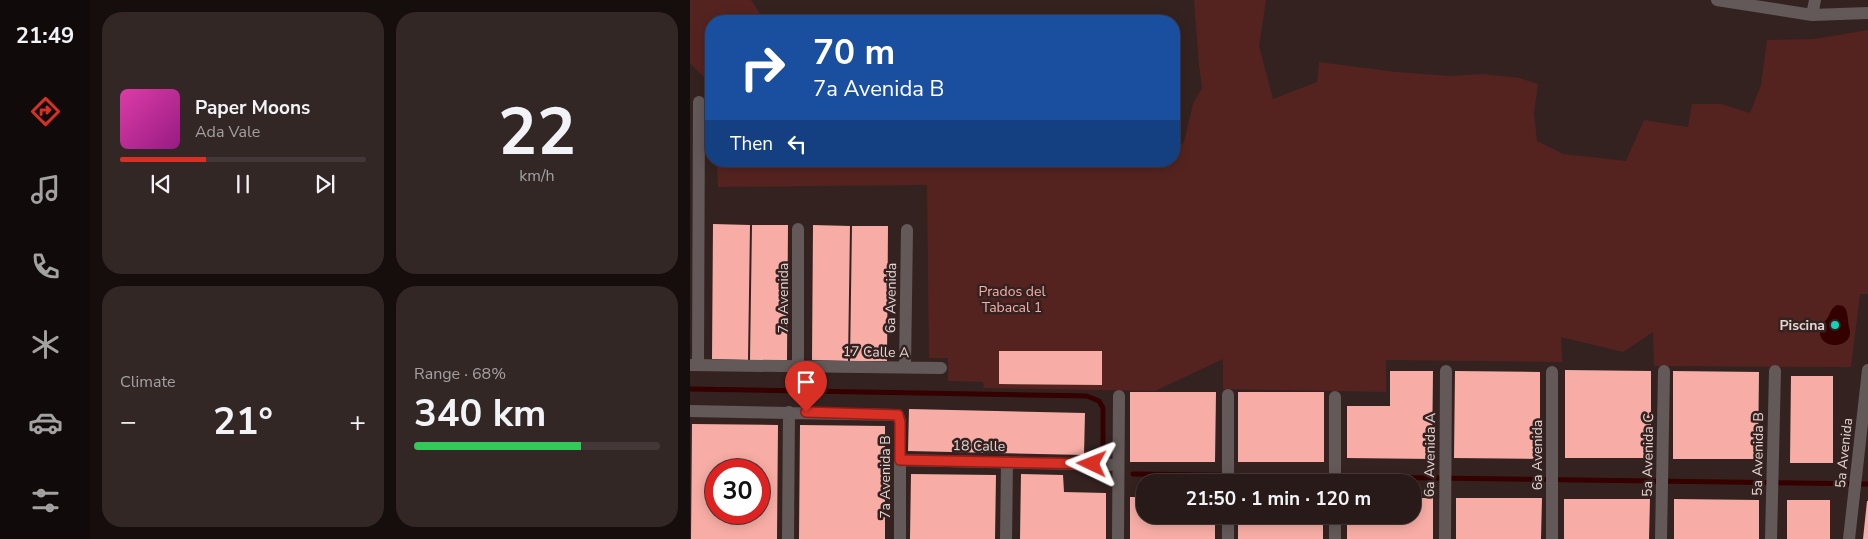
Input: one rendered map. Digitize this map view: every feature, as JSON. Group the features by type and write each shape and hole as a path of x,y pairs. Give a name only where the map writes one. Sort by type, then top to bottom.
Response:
{"street":[{"path":"1717,0 1812,15 1868,13"},
{"path":"1812,15 1815,0"},
{"path":"694,365 699,102"},
{"name":"7a Avenida","path":"798,229 798,366"},
{"name":"6a Avenida","path":"905,367 907,230"},
{"name":"17 Calle A","path":"694,365 941,368"},
{"name":"5a Avenida","path":"1849,539 1868,370"},
{"name":"6a Avenida A","path":"1445,539 1446,371"},
{"name":"5a Avenida C","path":"1662,539 1664,371"},
{"name":"5a Avenida B","path":"1771,539 1775,371"},
{"name":"6a Avenida","path":"1552,372 1552,539"},
{"path":"1228,395 1228,474"},
{"path":"1118,539 1119,396"},
{"path":"1335,397 1335,474"},
{"path":"690,412 789,412 788,539"},
{"name":"7a Avenida B","path":"789,412 898,415 900,422 900,539"},
{"name":"18 Calle","path":"900,460 1118,465"},
{"path":"1006,539 1007,462"},
{"path":"1228,524 1228,539"},
{"path":"1335,524 1336,539"}],"green space":[{"path":"690,0 751,0 761,15 705,15 705,78 690,63"},
{"name":"Prados del Tabacal 1","path":"1194,0 1266,0 1259,46 1273,99 1317,82 1319,62 1396,72 1451,76 1483,74 1519,78 1538,84 1534,113 1537,141 1563,154 1626,161 1644,120 1688,127 1692,104 1721,104 1750,113 1761,85 1767,40 1814,39 1868,30 1868,294 1860,294 1851,367 1654,366 1653,332 1623,352 1561,337 1562,362 1386,360 1386,392 1223,389 1223,359 1155,391 984,388 983,382 948,381 948,358 929,358 927,185 718,187 717,167 1180,167 1180,146 1184,142 1193,104 1202,88"}],"shaded area":[{"name":"Piscina","path":"1837,305 1843,306 1846,310 1850,335 1842,344 1835,345 1823,341 1820,335 1822,326 1832,309"}],"building":[{"path":"713,224 750,225 748,360 712,359"},
{"path":"752,225 788,225 787,360 750,360"},
{"path":"813,225 850,226 848,361 812,360"},
{"path":"852,226 888,226 887,361 850,361"},
{"path":"999,351 1102,351 1102,385 999,384"},
{"path":"1565,370 1651,371 1651,458 1565,458"},
{"path":"1390,371 1433,371 1432,459 1347,458 1347,406 1390,406"},
{"path":"1455,371 1540,372 1540,459 1454,458"},
{"path":"1673,371 1759,372 1758,459 1673,459"},
{"path":"1791,376 1833,376 1833,463 1790,463"},
{"path":"1130,392 1216,392 1215,462 1130,462"},
{"path":"1238,392 1324,392 1324,462 1238,462"},
{"path":"909,409 1085,413 1084,455 908,451"},
{"path":"692,424 778,425 777,539 691,539"},
{"path":"800,425 885,426 885,539 799,539"},
{"path":"911,474 996,475 995,539 910,539"},
{"path":"1021,474 1063,475 1064,492 1106,493 1106,539 1020,539"},
{"path":"1130,497 1136,497 1136,524 1215,524 1215,539 1130,539"},
{"path":"1421,498 1433,498 1433,539 1347,539 1347,524 1421,524"},
{"path":"1456,498 1542,498 1541,539 1456,539"},
{"path":"1564,499 1650,499 1649,539 1564,539"},
{"path":"1674,499 1759,500 1759,539 1674,539"},
{"path":"1787,500 1830,500 1830,539 1787,539"},
{"path":"1867,501 1868,539 1863,539"},
{"path":"1238,524 1323,524 1323,539 1238,539"}],"waterway":[{"path":"690,389 1087,396 1099,401 1103,408 1103,449"},
{"path":"1133,474 1868,484"}],"place":[{"name":"Piscina","path":"1835,325"}],"route":[{"path":"806,412 898,415 900,418 900,460 1092,464"}]}
